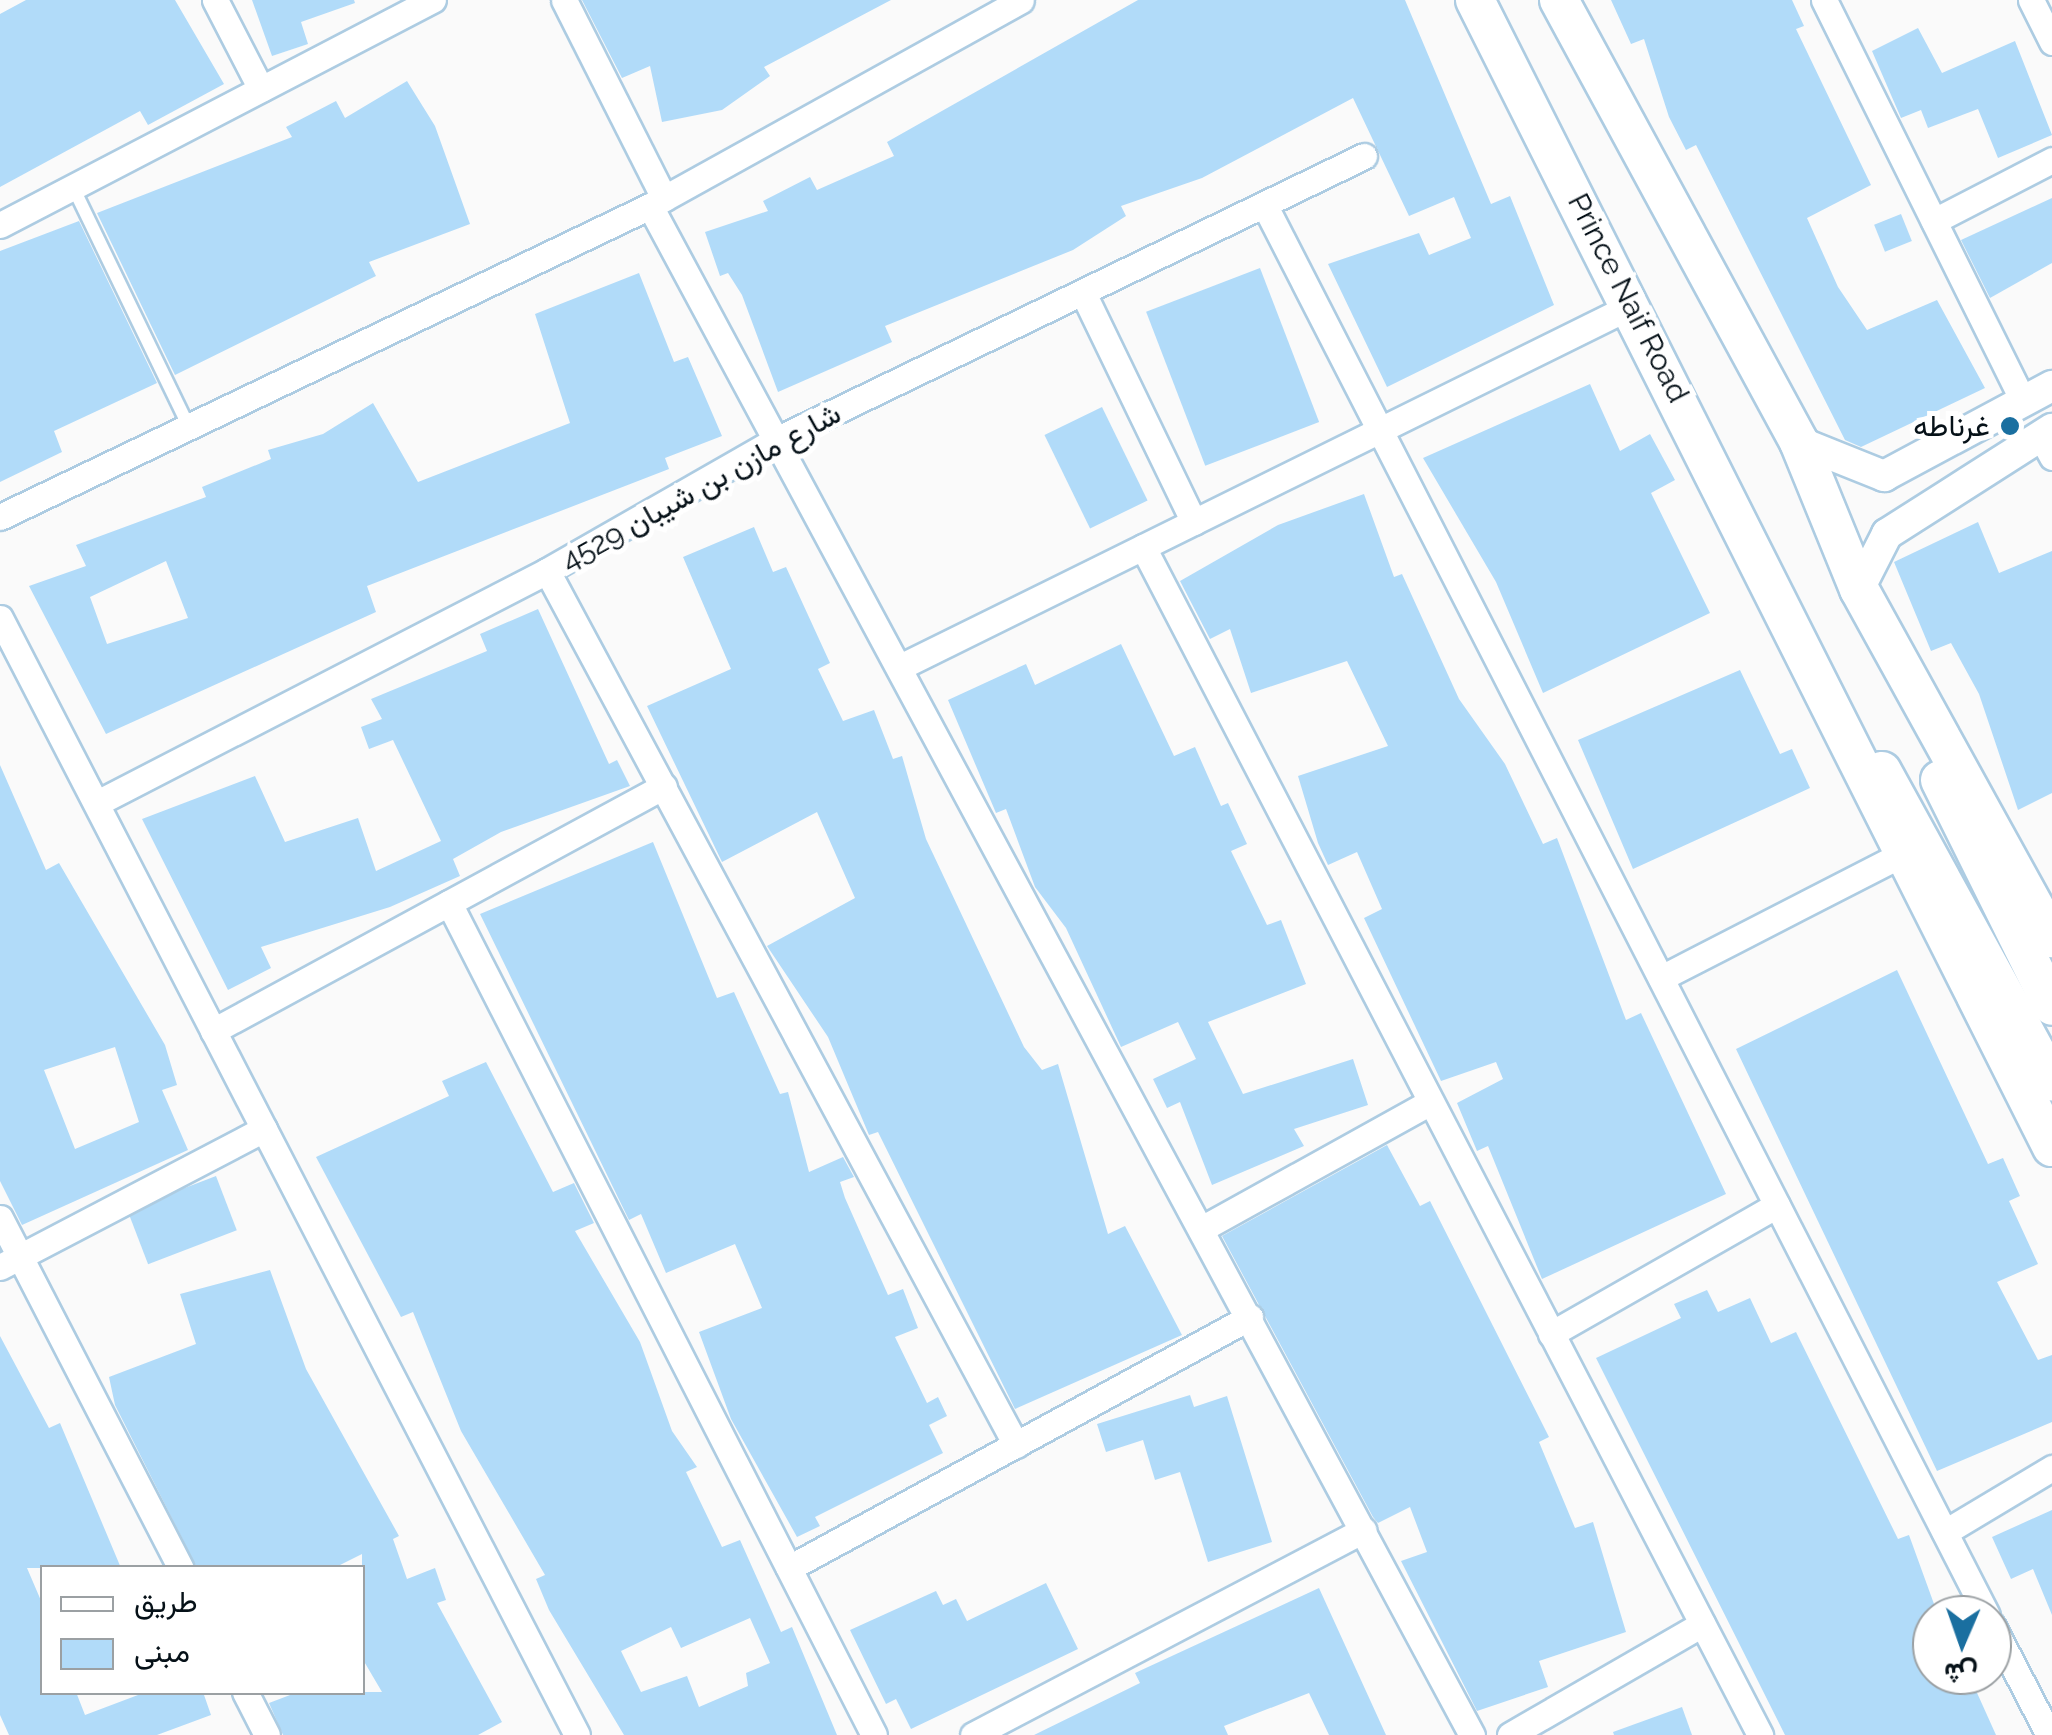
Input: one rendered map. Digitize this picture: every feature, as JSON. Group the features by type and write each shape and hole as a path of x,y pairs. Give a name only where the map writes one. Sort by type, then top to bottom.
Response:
{"main road":[{"name":"Prince Naif Road","path":"1475,0 1633,305 1900,855 2052,1147"},
{"path":"1559,0 1798,442 1962,830 2052,1006"},
{"path":"1859,589 2052,938"},
{"name":"Prince Naif Road","path":"1776,598 1930,848 2052,1082"}],"street":[{"path":"215,0 261,89"},
{"path":"0,225 433,0"},
{"path":"564,0 657,202 776,440 904,665 1472,1735"},
{"path":"0,517 657,202 1020,0"},
{"path":"1824,0 2022,400"},
{"path":"2031,0 2052,42"},
{"name":"شارع مازن بن شيبان 4529","path":"97,803 547,571 776,440 1086,298 1364,156"},
{"path":"1934,221 2052,160"},
{"path":"1265,206 1977,1595"},
{"path":"1086,298 1194,522"},
{"path":"904,665 1633,305"},
{"path":"1798,442 1884,476 2052,386"},
{"path":"1859,589 1888,534 2048,440"},
{"path":"1143,548 1760,1735"},
{"path":"547,571 1016,1445"},
{"path":"0,618 577,1735"},
{"path":"213,1032 664,786"},
{"path":"1660,978 1900,855"},
{"path":"450,902 874,1735"},
{"path":"1203,1228 1430,1102"},
{"path":"10,1262 264,1129"},
{"path":"1551,1334 1777,1205"},
{"path":"0,1218 10,1262 179,1565"},
{"path":"789,1568 1250,1317"},
{"path":"1944,1532 2052,1468"},
{"path":"972,1735 1364,1530"},
{"path":"1510,1735 1702,1624"},
{"path":"2012,1664 2048,1735"},
{"path":"247,1695 267,1735"}],"lane":[{"path":"73,187 189,427"}],"building":[{"path":"26,0 175,0 224,84 148,125 140,111 0,187 0,14"},
{"path":"252,0 355,3 301,22 308,44 272,56"},
{"path":"582,0 891,0 764,67 770,76 722,110 662,122 650,66 622,78"},
{"path":"1138,0 1405,0 1491,204 1510,196 1554,305 1387,387 1328,264 1419,233 1429,255 1471,238 1454,197 1409,216 1353,98 1202,178 1121,206 1126,216 1073,250 885,326 892,342 778,392 742,295 728,273 720,276 705,232 768,211 763,201 810,177 817,190 894,156 887,142"},
{"path":"1611,0 1792,0 1804,26 1796,29 1871,185 1807,218 1838,287 1867,330 1937,300 1985,388 1861,447 1845,440 1696,145 1686,150 1669,117 1644,39 1631,44"},
{"path":"1918,28 1942,73 2015,41 2052,135 1998,158 1978,109 1928,128 1921,110 1901,118 1872,51"},
{"path":"407,81 435,126 470,224 369,262 376,276 175,375 97,213 292,137 286,127 336,101 345,118"},
{"path":"2052,198 2052,263 1990,298 1961,240"},
{"path":"1901,214 1912,241 1885,252 1874,225"},
{"path":"79,221 157,383 54,431 62,452 0,482 0,251"},
{"path":"1260,268 1319,422 1205,466 1146,312"},
{"path":"639,273 674,362 688,357 722,436 665,458 669,469 367,586 376,612 106,734 29,586 86,566 76,545 206,497 202,487 271,459 268,450 323,434 373,403 418,482 570,423 535,314","holes":["166,561 188,618 107,644 90,597"]},
{"path":"1590,384 1620,451 1650,434 1675,480 1651,493 1710,613 1543,693 1496,582 1423,458"},
{"path":"1102,407 1148,500 1090,529 1044,435"},
{"path":"1364,494 1394,577 1402,574 1459,699 1505,764 1543,844 1557,838 1626,1020 1641,1013 1726,1194 1542,1279 1488,1146 1477,1151 1457,1103 1503,1079 1496,1062 1441,1081 1364,918 1382,909 1357,852 1328,865 1318,843 1298,776 1388,746 1347,661 1251,693 1230,629 1210,639 1180,581 1278,525"},
{"path":"1978,522 1999,573 2052,551 2052,793 2018,810 1979,694 1951,643 1931,651 1894,562"},
{"path":"754,527 773,572 786,567 830,663 818,669 843,721 874,710 893,759 902,756 926,839 1024,1047 1042,1070 1058,1064 1108,1234 1125,1226 1182,1335 1015,1409 878,1132 869,1135 828,1037 767,946 855,898 817,812 722,862 647,706 731,669 683,557"},
{"path":"538,609 609,764 617,760 630,786 501,832 453,859 460,876 390,907 261,947 271,968 228,990 142,819 255,776 285,842 358,818 376,871 441,841 393,740 369,749 361,727 382,719 371,699 487,651 480,634"},
{"path":"1121,644 1174,756 1195,747 1221,806 1228,803 1247,844 1231,851 1267,925 1281,920 1306,984 1208,1022 1243,1094 1353,1059 1368,1105 1294,1129 1304,1146 1212,1185 1180,1102 1167,1108 1153,1079 1196,1059 1178,1022 1121,1047 1066,928 1035,887 1006,809 996,813 948,700 1026,664 1035,685"},
{"path":"1740,670 1780,754 1792,749 1810,788 1633,869 1578,740"},
{"path":"0,765 46,870 59,863 165,1045 177,1085 162,1090 188,1150 22,1225 0,1181","holes":["115,1047 139,1122 75,1149 44,1070"]},
{"path":"653,842 717,998 734,992 780,1094 788,1092 809,1172 843,1157 854,1177 840,1182 845,1198 888,1295 903,1289 918,1328 895,1337 927,1403 938,1397 947,1416 929,1425 943,1453 815,1517 820,1526 797,1537 731,1419 699,1332 762,1308 735,1244 666,1273 641,1214 629,1220 480,914"},
{"path":"1897,970 1988,1164 2003,1158 2020,1196 2009,1201 2038,1264 1997,1282 2038,1360 2052,1355 2052,1422 1937,1471 1736,1049"},
{"path":"486,1062 553,1192 574,1183 594,1223 575,1231 640,1342 672,1431 697,1467 686,1472 722,1547 740,1540 781,1632 792,1627 837,1735 624,1735 549,1610 536,1579 545,1575 461,1431 413,1312 401,1317 316,1157 449,1096 442,1081","holes":["750,1618 770,1663 746,1673 748,1686 699,1707 687,1676 641,1692 621,1651 671,1627 681,1648"]},
{"path":"1387,1145 1420,1206 1430,1201 1549,1437 1539,1442 1575,1528 1593,1522 1626,1632 1539,1661 1548,1687 1477,1711 1401,1561 1427,1552 1410,1507 1378,1523 1373,1517 1222,1236"},
{"path":"216,1176 237,1230 148,1264 127,1210"},
{"path":"270,1270 306,1369 399,1536 393,1539 407,1579 435,1568 446,1600 437,1603 502,1722 478,1735 283,1735 269,1703 290,1695 382,1692 365,1663 365,1565 362,1554 340,1565 195,1565 115,1405 109,1377 196,1344 180,1294"},
{"path":"1707,1290 1718,1312 1750,1298 1771,1343 1796,1332 1898,1539 1909,1535 1931,1595 1912,1595 1912,1695 1978,1695 1996,1735 1785,1735 1596,1358 1681,1318 1674,1304"},
{"path":"0,1336 49,1428 60,1423 120,1565 27,1568 40,1598 40,1695 77,1695 85,1715 138,1695 204,1695 211,1715 157,1735 9,1735 0,1715"},
{"path":"1190,1395 1194,1407 1227,1396 1272,1542 1208,1562 1180,1472 1155,1480 1143,1440 1106,1452 1097,1424"},
{"path":"2052,1510 2052,1615 2033,1569 2011,1579 1992,1537"},
{"path":"1046,1583 1078,1649 911,1729 896,1699 886,1704 850,1630 936,1591 943,1605 956,1599 967,1621"},
{"path":"1319,1588 1386,1735 1329,1735 1309,1693 1224,1726 1228,1735 1034,1735 1140,1683 1135,1673"},
{"path":"1682,1707 1692,1735 1614,1735 1613,1732"}],"place":[{"name":"غرناطه","path":"2010,426"}]}
